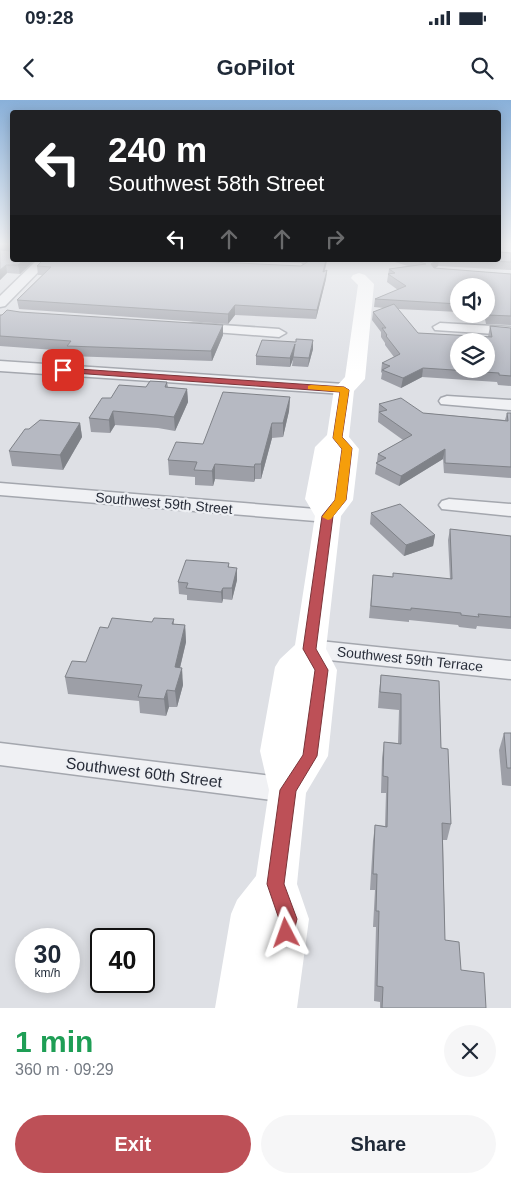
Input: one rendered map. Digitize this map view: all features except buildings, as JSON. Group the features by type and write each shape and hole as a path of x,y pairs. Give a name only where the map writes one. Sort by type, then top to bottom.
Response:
{"street":[{"path":"1,310 20,287"},
{"path":"341,350 351,287"},
{"path":"274,1008 288,919 276,884 288,790 310,756 321,670 310,649 328,516 340,500 343,483 347,448 338,438 344,390 355,380 366,287"},
{"path":"180,326 279,333"},
{"path":"440,327 511,331"},
{"path":"0,366 344,390"},
{"path":"338,369 336,378 344,390"},
{"path":"446,401 511,406"},
{"name":"Southwest 59th Street","path":"0,489 328,516"},
{"path":"449,505 511,510"},
{"name":"Southwest 59th Terrace","path":"310,649 511,670"},
{"name":"Southwest 60th Street","path":"0,754 288,790"},
{"path":"238,1008 252,914 276,884"}],"slow traffic":[{"path":"311,387 344,390 338,438 347,448 340,500 328,517"}],"route":[{"path":"63,370 344,390 338,438 347,448 340,500 328,516 310,649 321,670 310,756 288,790 276,884 288,919 286,933"}]}
